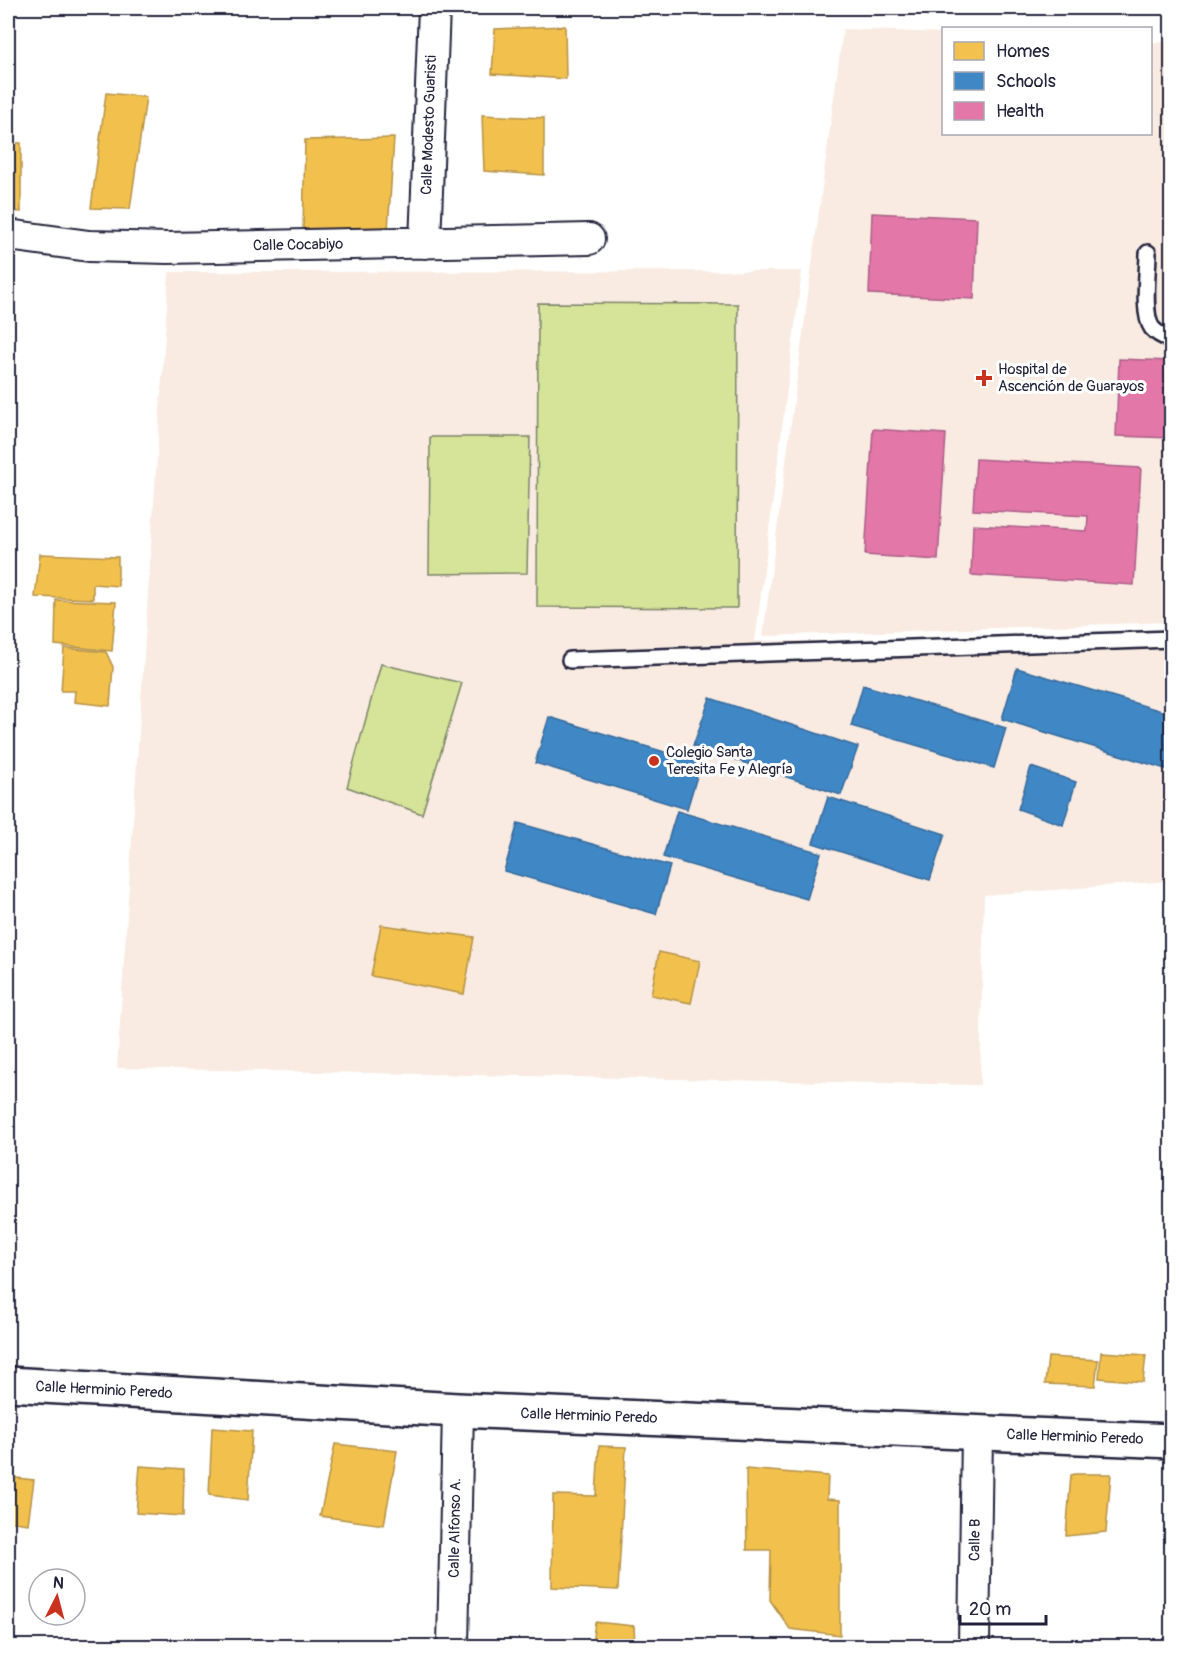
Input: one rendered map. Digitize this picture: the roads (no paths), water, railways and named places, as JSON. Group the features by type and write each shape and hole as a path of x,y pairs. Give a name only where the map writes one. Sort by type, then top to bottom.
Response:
{"main road":[{"name":"Calle Herminio Peredo","path":"8,1384 458,1410 1172,1441"}],"street":[{"name":"Calle Modesto Guaristi","path":"425,243 434,8"},
{"name":"Calle Cocabiyo","path":"8,235 89,246 168,248 589,239"},
{"name":"Calle Alfonso A.","path":"453,1647 458,1410"},
{"name":"Calle B","path":"974,1647 977,1433"}],"lane":[{"path":"1148,253 1147,318 1152,329 1172,340"},
{"path":"570,660 1172,639"}],"place":[{"name":"Hospital de Ascención de Guarayos","path":"984,378"},
{"name":"Colegio Santa Teresita Fe y Alegría","path":"654,761"}]}
